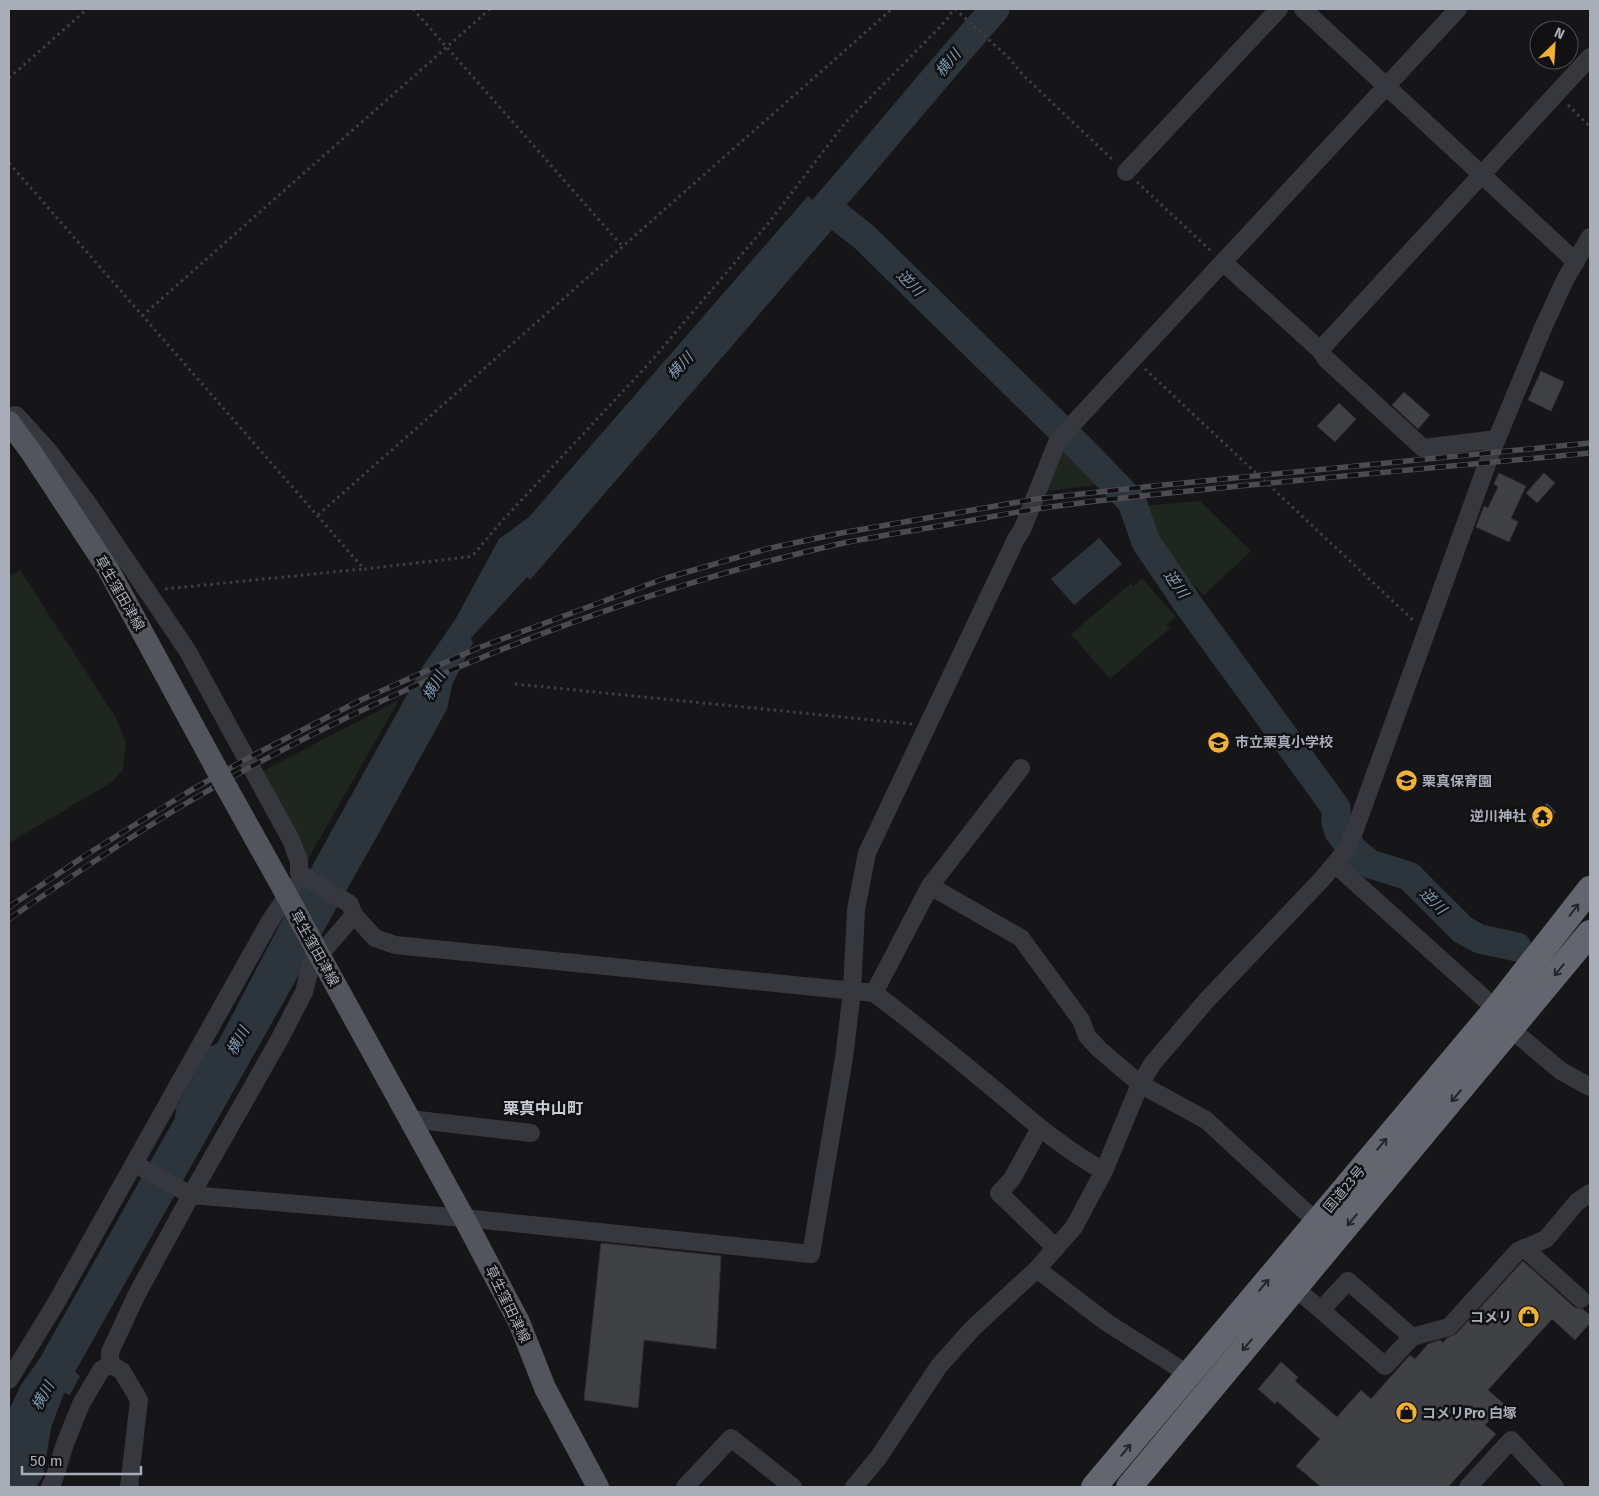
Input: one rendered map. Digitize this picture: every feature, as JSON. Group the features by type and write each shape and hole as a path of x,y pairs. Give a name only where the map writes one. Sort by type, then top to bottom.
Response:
{"highway":[{"name":"国道23号","path":"1094,1487 1496,1009 1590,889"},
{"name":"国道23号","path":"1129,1487 1590,933"}],"main road":[{"name":"草生窪田津線","path":"9,422 108,569 464,1218 519,1322 545,1388 598,1487"}],"street":[{"path":"1126,172 1279,9"},
{"path":"1303,9 1576,262"},
{"path":"135,1164 191,1195 464,1218 811,1254 844,1058 852,991 856,910 867,853 1016,538 1022,530 1064,434 1458,9"},
{"path":"1320,350 1590,57"},
{"path":"854,1487 878,1458 939,1366 973,1328 1037,1269 1074,1227 1104,1170 1140,1084 1153,1063 1206,1001 1335,864 1350,842 1497,439 1565,280 1590,237"},
{"path":"1223,262 1320,350 1326,359 1423,448 1497,439"},
{"path":"9,417 16,415 47,448 89,505 187,650 291,840 299,861 301,875 270,921 56,1303 9,1380"},
{"path":"874,993 930,886 1021,768"},
{"path":"1335,864 1496,1009 1512,1029 1561,1071 1590,1087"},
{"path":"301,875 352,910 375,938 395,945 874,993 932,1038 1040,1128 1087,1162 1104,1170"},
{"path":"930,886 1021,938 1081,1020 1087,1036 1099,1049 1140,1084 1206,1120 1307,1213"},
{"path":"110,1364 110,1352 121,1327 191,1195 278,1042 304,992 311,965 352,910"},
{"path":"410,1119 531,1133"},
{"path":"1040,1128 1012,1179 999,1193 1056,1248"},
{"path":"1295,1288 1385,1366 1412,1337 1449,1326 1518,1251 1546,1239 1577,1202 1590,1193"},
{"path":"1524,1248 1581,1299"},
{"path":"1037,1269 1106,1322 1177,1367"},
{"path":"1321,1310 1348,1281 1412,1337"},
{"path":"50,1487 81,1404 101,1370 110,1364"},
{"path":"110,1364 122,1372 138,1400 129,1487"},
{"path":"684,1487 731,1438 793,1487"},
{"path":"1468,1487 1511,1440 1555,1487"}],"path":[{"path":"9,78 87,9"},
{"path":"414,9 623,247"},
{"path":"142,316 490,9"},
{"path":"318,515 892,9"},
{"path":"148,592 468,557 474,554 508,514 654,359 771,220 845,122 955,10 1008,57"},
{"path":"1556,94 1590,127"},
{"path":"9,163 364,569"},
{"path":"1133,359 1427,632"},
{"path":"515,684 927,725"}],"shaded area":[{"path":"1062,443 1107,484 1045,491"},
{"path":"1200,501 1251,551 1204,595 1152,543 1142,519 1141,506"},
{"path":"20,570 116,718 126,743 123,770 112,782 9,843 9,576"},
{"path":"1142,578 1176,617 1167,625 1170,628 1110,679 1071,634 1131,583 1133,587"},
{"path":"399,700 304,866 263,771"}],"water":[{"path":"808,196 837,224 530,580 527,577 471,638 473,643 452,685 447,709 75,1372 80,1376 70,1395 64,1393 51,1428 43,1476 36,1487 9,1487 9,1410 21,1385 40,1358 175,1118 176,1108 209,1047 217,1044 280,924 423,666 455,620 499,539 529,517"},
{"path":"1099,538 1122,564 1074,605 1051,579"}],"building":[{"path":"1541,371 1564,382 1551,411 1528,400"},
{"path":"1404,392 1430,415 1418,429 1392,405"},
{"path":"1339,403 1356,419 1335,442 1317,426"},
{"path":"1499,473 1526,486 1511,518 1518,522 1509,542 1476,527 1484,506 1488,508 1498,487 1494,484"},
{"path":"1544,473 1555,483 1537,503 1526,493"},
{"name":"逆川神社","path":"1547,803 1556,812 1538,829 1529,820"},
{"path":"601,1243 721,1256 716,1349 644,1340 638,1408 584,1400"},
{"name":"コメリPro 白塚","path":"1523,1261 1574,1307 1583,1309 1590,1315 1590,1323 1575,1340 1552,1319 1488,1390 1504,1404 1485,1425 1496,1434 1448,1487 1321,1487 1296,1466 1320,1439 1277,1401 1275,1404 1258,1389 1281,1362 1298,1377 1295,1381 1337,1417 1361,1390 1371,1399 1410,1355 1415,1359 1428,1344 1440,1340 1443,1343 1447,1338 1456,1334"}],"waterway":[{"name":"横川","path":"796,240 995,9"},
{"name":"逆川","path":"826,207 863,236 1082,450 1132,502 1146,542 1190,607 1336,808 1336,823 1339,832 1355,852 1370,864 1409,876 1463,930 1480,939 1517,947"}],"railway":[{"path":"9,907 89,853 188,792 246,759 361,700 478,648 663,579 766,549 841,533 1036,499 1590,443"},
{"path":"9,919 96,860 185,804 261,761 340,721 502,649 586,618 754,565 876,537 1007,514 1108,499 1590,453"}],"place":[{"name":"市立栗真小学校","path":"1219,742"},
{"name":"栗真保育園","path":"1406,781"},
{"name":"逆川神社","path":"1542,816"},
{"name":"コメリ","path":"1528,1317"},
{"name":"コメリPro 白塚","path":"1406,1413"}],"district":[{"name":"栗真中山町","path":"543,1108"}]}
